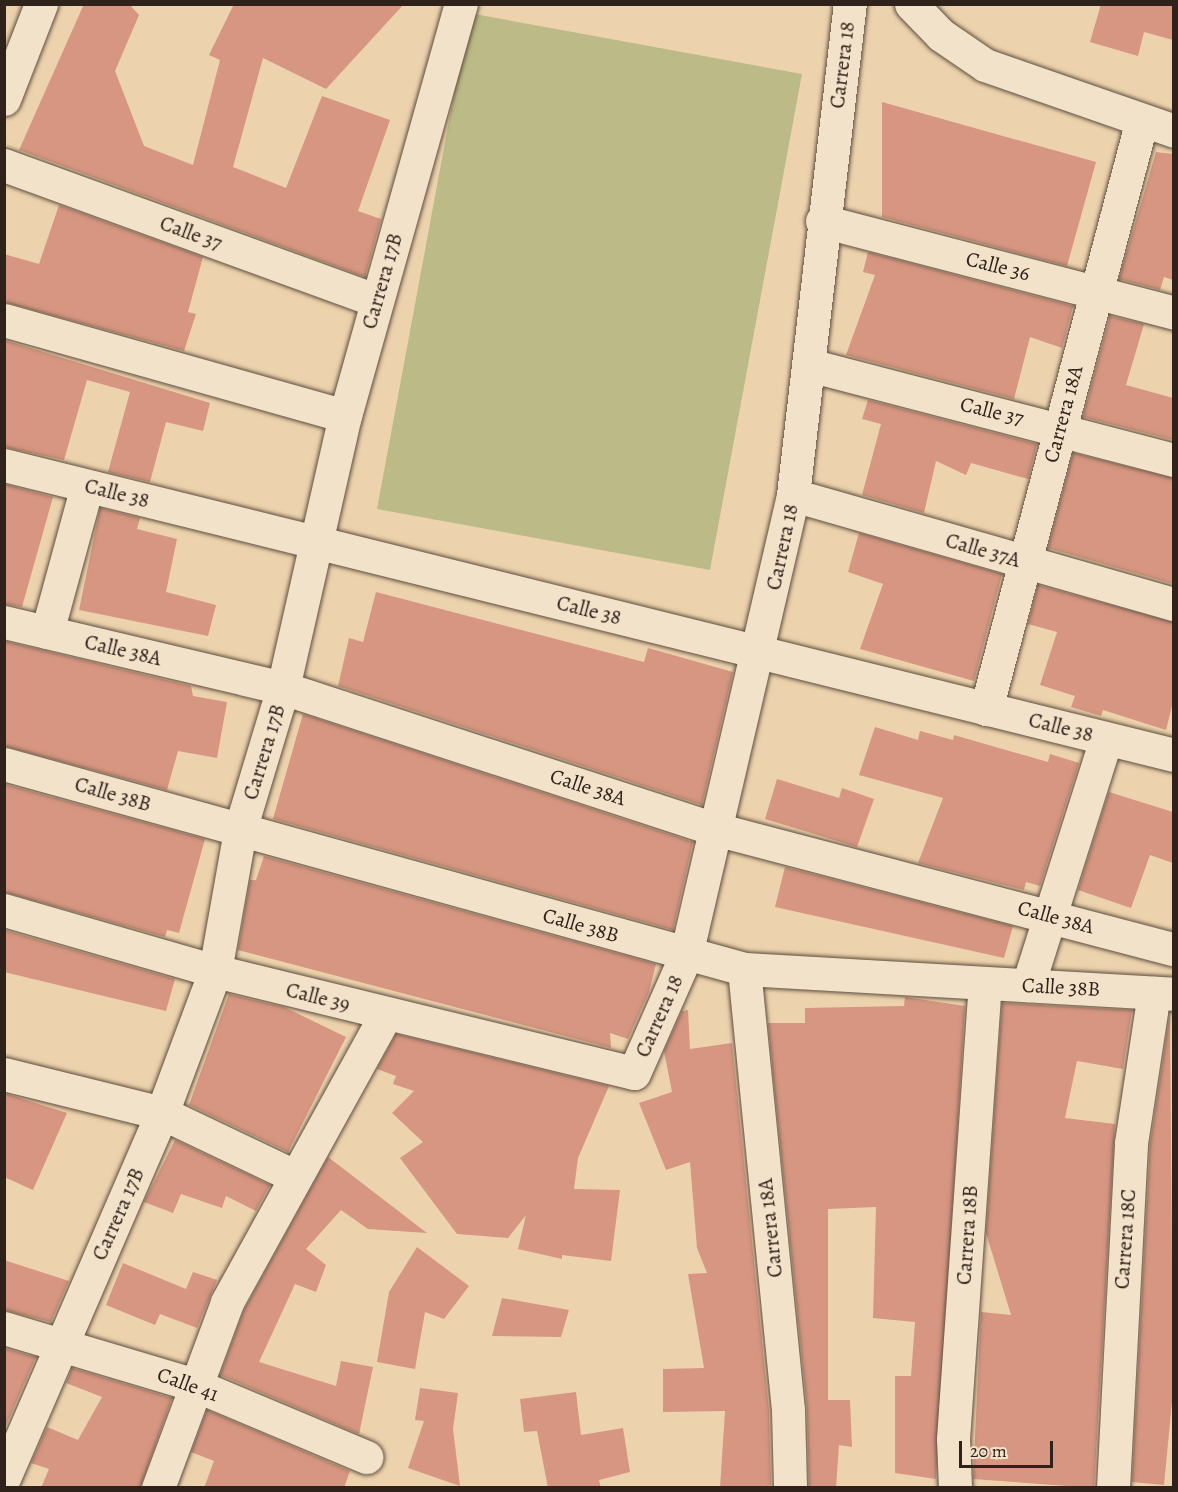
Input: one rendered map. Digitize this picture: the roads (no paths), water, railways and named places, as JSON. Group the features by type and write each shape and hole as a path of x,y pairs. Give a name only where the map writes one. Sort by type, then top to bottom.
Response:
{"street":[{"path":"4,99 41,4"},
{"name":"Carrera 17B","path":"4,1479 162,1113 215,970 240,830 283,688 345,416 461,4"},
{"name":"Carrera 18","path":"634,1073 686,955 715,829 760,653 793,495 809,365 822,221 850,4"},
{"path":"911,4 941,34 985,65 1173,131"},
{"name":"Carrera 18A","path":"986,709 1142,120"},
{"name":"Calle 37","path":"4,165 377,301"},
{"name":"Calle 36","path":"822,221 1173,313"},
{"path":"4,320 345,416"},
{"name":"Calle 37","path":"809,365 1060,428 1173,460"},
{"name":"Calle 38","path":"4,465 1173,755"},
{"path":"47,632 87,486"},
{"name":"Calle 37A","path":"793,495 1173,604"},
{"name":"Calle 38A","path":"4,622 283,688 715,829 1173,949"},
{"path":"1028,985 1106,739"},
{"name":"Calle 38B","path":"4,764 686,955 744,969 1164,993"},
{"name":"Calle 39","path":"4,910 215,970 386,1014 634,1073"},
{"name":"Carrera 18A","path":"744,969 788,1410 790,1488"},
{"name":"Carrera 18B","path":"955,1488 954,1422 985,982"},
{"name":"Carrera 18C","path":"1113,1488 1131,1143 1164,993"},
{"path":"158,1488 227,1302 294,1176 386,1014"},
{"path":"4,1074 162,1113 294,1176"},
{"name":"Calle 41","path":"4,1328 62,1342 195,1385 366,1457"}]}
